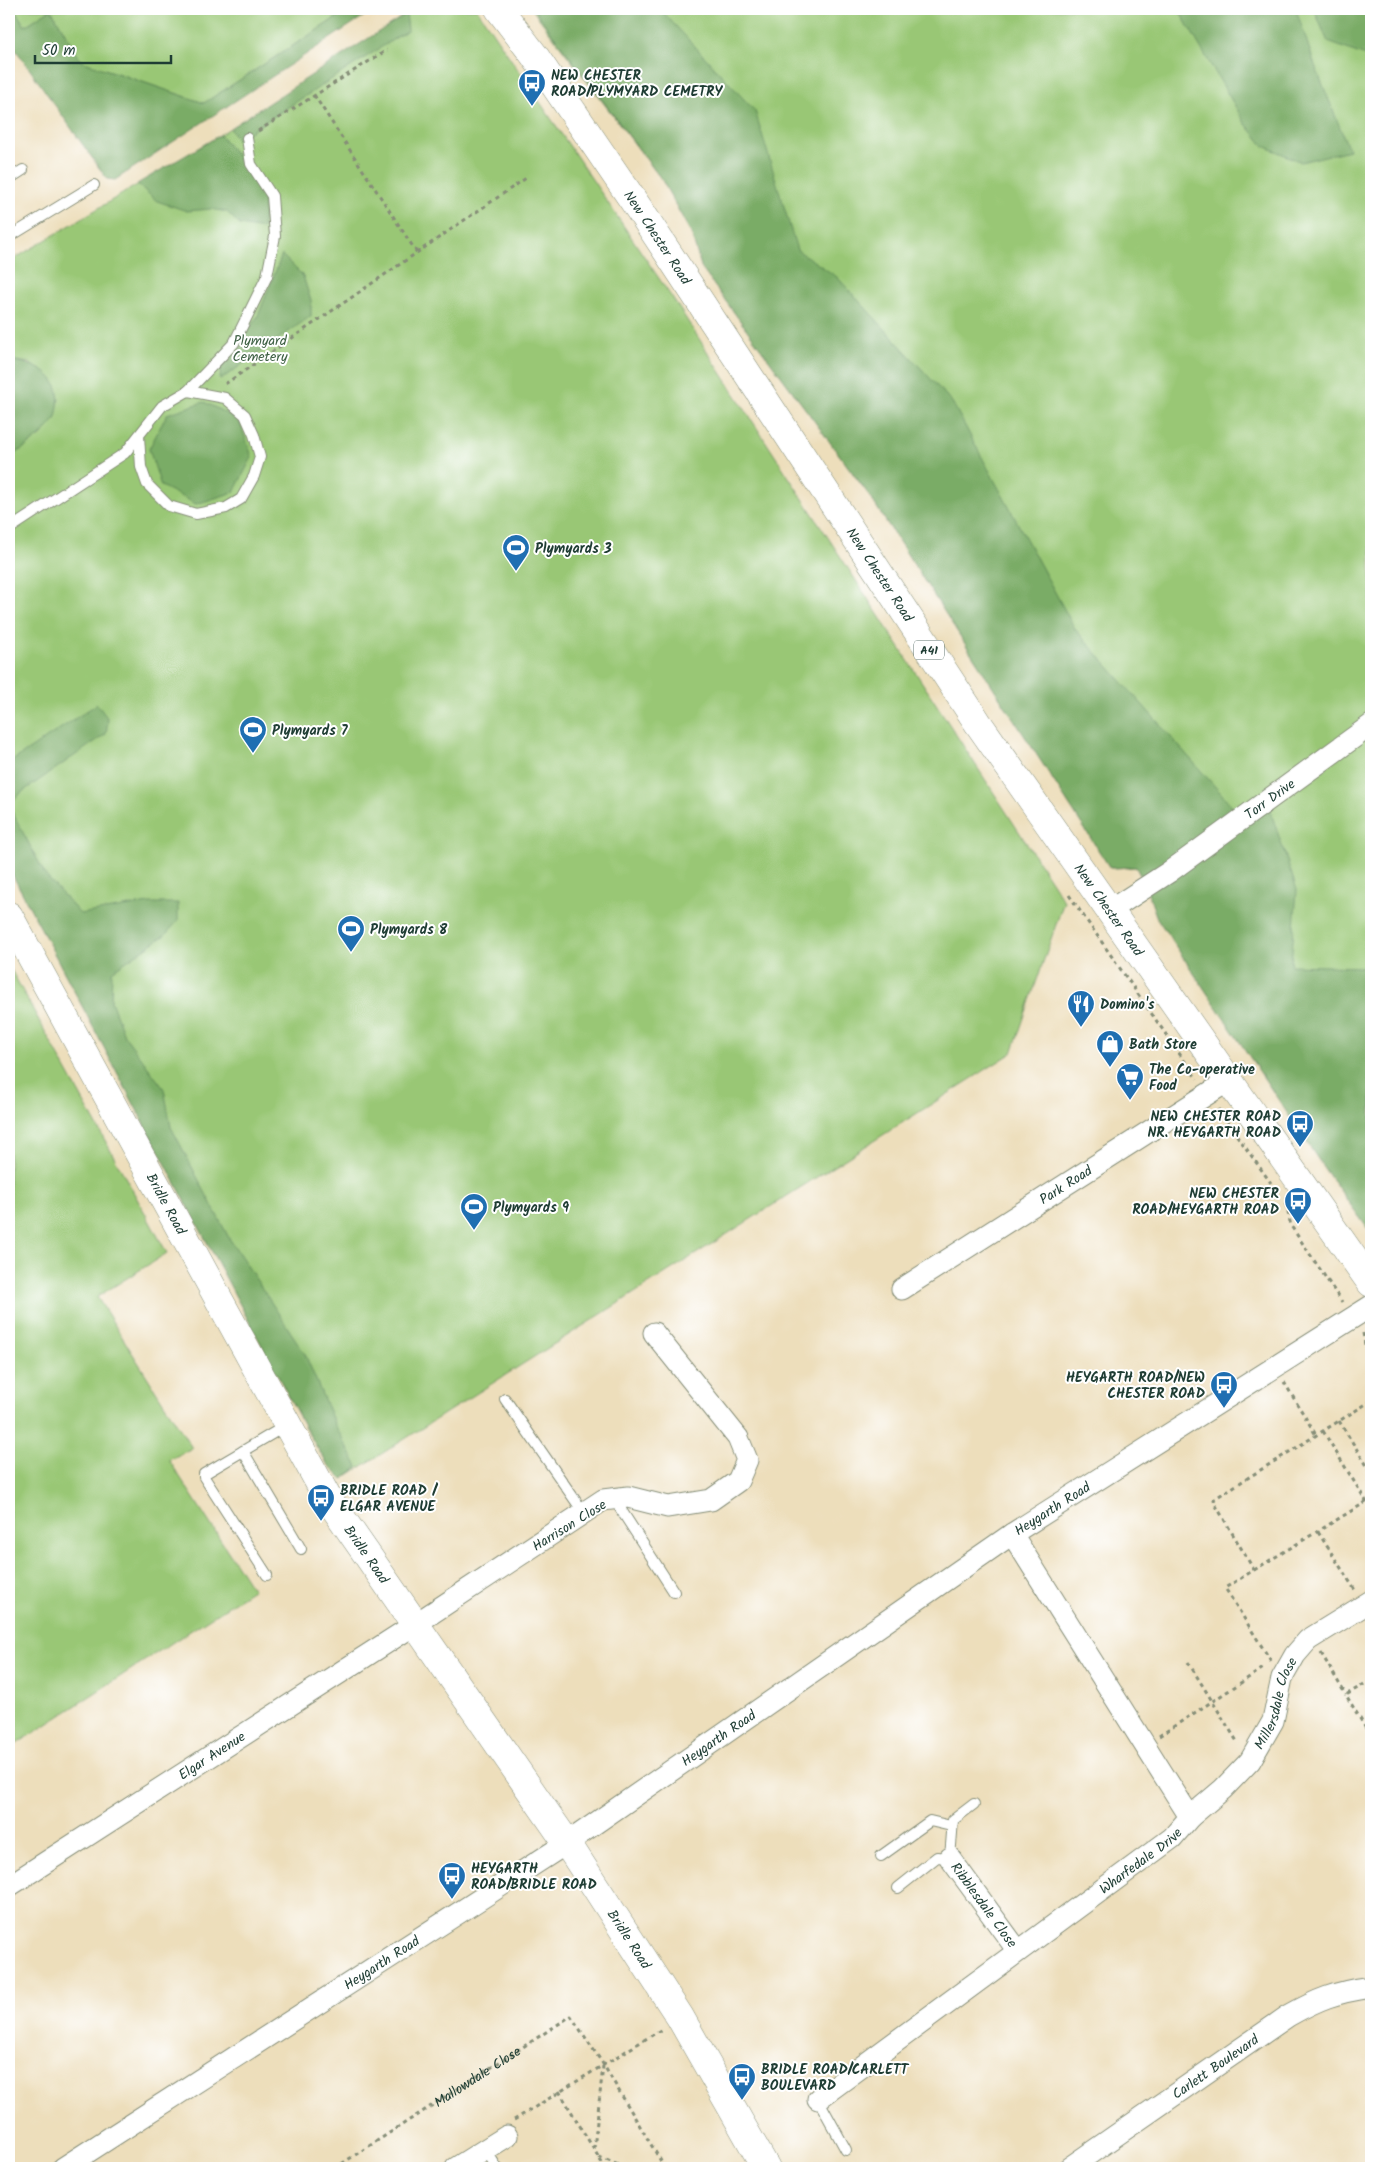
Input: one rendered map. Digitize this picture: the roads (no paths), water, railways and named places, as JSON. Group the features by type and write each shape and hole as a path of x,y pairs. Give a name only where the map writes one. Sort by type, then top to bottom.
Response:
{"main road":[{"name":"New Chester Road","path":"499,9 534,55 639,209 973,715 1371,1283"},
{"name":"Bridle Road","path":"9,916 327,1497 567,1843 680,2017 766,2168"}],"street":[{"name":"Torr Drive","path":"1109,911 1169,872 1371,725"},
{"name":"Park Road","path":"902,1289 1228,1081"},
{"name":"Heygarth Road","path":"63,2168 567,1843 1012,1534 1371,1306"},
{"name":"Harrison Close","path":"414,1625 603,1500 628,1497 668,1507 710,1500 738,1481 746,1460 738,1438 654,1334"},
{"name":"Wharfedale Drive","path":"818,2099 1172,1838 1190,1817 1012,1534"},
{"name":"Millersdale Close","path":"1190,1817 1223,1789 1250,1761 1273,1720 1282,1678 1295,1655 1312,1638 1368,1603"},
{"name":"Elgar Avenue","path":"9,1886 414,1625"},
{"name":"Ribblesdale Close","path":"950,1858 1018,1950"},
{"name":"Carlett Boulevard","path":"1069,2168 1288,2016 1317,2000 1344,1991 1371,1987"},
{"path":"456,2168 492,2159 507,2136"}],"lane":[{"path":"9,529 125,453 162,406 188,391 234,343 267,276 275,236 272,196 251,164 247,138"},
{"path":"9,179 23,170"},
{"path":"9,237 94,185"},
{"path":"139,436 141,467 147,484 169,506 196,514 226,508 241,499 254,476 260,457 254,435 245,415 225,398 188,391"},
{"path":"505,1399 584,1513"},
{"path":"267,1575 204,1477 207,1472 288,1425"},
{"path":"243,1451 301,1549"},
{"path":"614,1499 674,1592"},
{"path":"898,1888 937,1857 950,1858 951,1826 953,1820 974,1804"},
{"path":"881,1856 930,1821 951,1826"},
{"path":"818,2099 846,2150"}],"place":[{"name":"NEW CHESTER ROAD/PLYMYARD CEMETRY","path":"532,107"},
{"name":"Plymyards 3","path":"516,572"},
{"name":"Plymyards 7","path":"253,754"},
{"name":"Plymyards 8","path":"351,953"},
{"name":"Domino's","path":"1081,1028"},
{"name":"Bath Store","path":"1110,1068"},
{"name":"The Co-operative Food","path":"1130,1101"},
{"name":"NEW CHESTER ROAD NR. HEYGARTH ROAD","path":"1300,1148"},
{"name":"NEW CHESTER ROAD/HEYGARTH ROAD","path":"1298,1225"},
{"name":"Plymyards 9","path":"474,1231"},
{"name":"HEYGARTH ROAD/NEW CHESTER ROAD","path":"1224,1409"},
{"name":"BRIDLE ROAD / ELGAR AVENUE","path":"321,1522"},
{"name":"HEYGARTH ROAD/BRIDLE ROAD","path":"452,1900"},
{"name":"BRIDLE ROAD/CARLETT BOULEVARD","path":"742,2101"}],"park label":[{"name":"Plymyard Cemetery","path":"260,348"}]}
